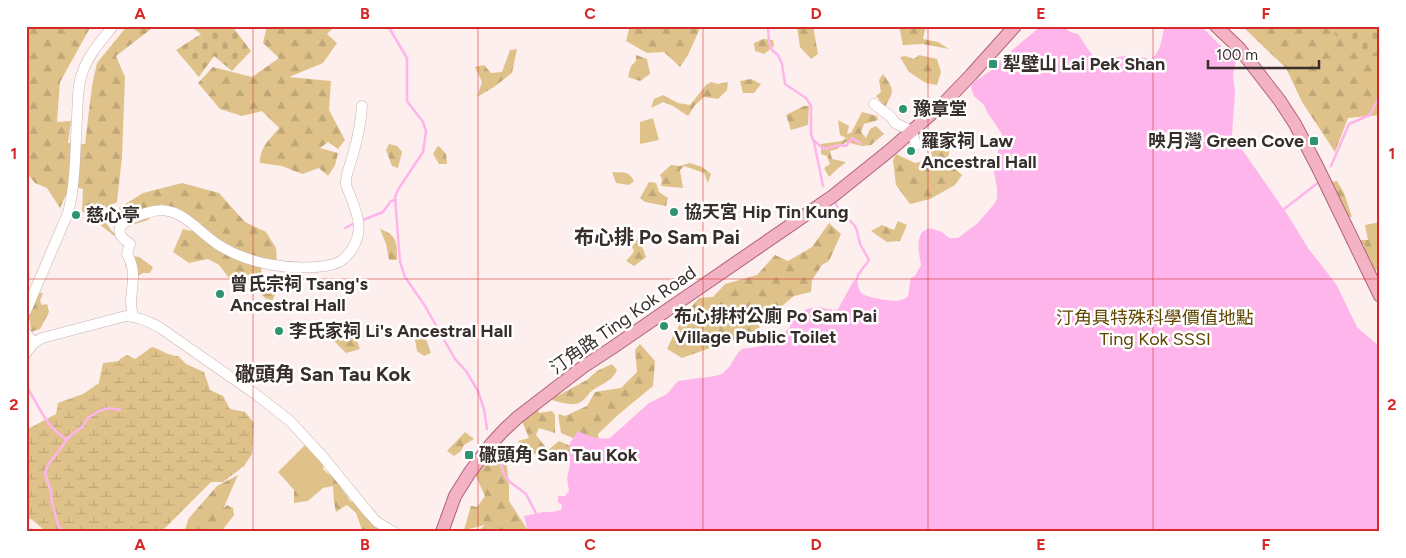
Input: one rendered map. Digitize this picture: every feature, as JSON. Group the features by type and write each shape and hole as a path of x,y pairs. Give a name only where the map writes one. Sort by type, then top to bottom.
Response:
{"main road":[{"name":"汀角路 Ting Kok Road","path":"442,532 456,496 470,472 492,444 518,417 583,367 833,196 912,132 945,102 1014,26"},
{"path":"1216,26 1239,48 1280,101 1295,124 1380,296"}],"street":[{"path":"26,311 68,213 74,180 79,91 82,72 90,57 113,26"},
{"path":"874,104 896,123 912,132 916,145"},
{"path":"132,317 132,264 127,254 130,244 121,236 119,230 130,219 156,210 167,209 175,213 189,221 222,248 244,257 296,268 324,266 341,261 358,237 358,221 346,183 360,127 362,106"},
{"path":"26,353 34,343 42,338 118,318 132,317 146,320 159,327 258,396 290,421 377,522 394,532"},
{"path":"26,333 34,343"}],"green space":[{"path":"26,26 91,26 60,82 57,122 71,121 68,143 85,144 92,86 97,63 127,26 155,26 116,56 125,77 122,157 117,202 98,212 117,238 82,211 83,189 70,186 60,208 47,188 35,183 26,172"},
{"path":"190,26 232,26 251,51 232,71 214,56 199,77 176,50 201,34"},
{"path":"267,26 335,26 327,34 337,43 323,63 289,77 331,81 329,110 345,140 338,149 328,142 320,148 338,153 335,165 328,176 319,168 302,174 282,166 260,163 263,148 279,128 262,111 242,116 220,109 198,83 213,67 252,77 279,58 263,43"},
{"path":"630,26 701,26 688,55 680,67 664,52 647,53 626,41"},
{"path":"797,26 813,26 818,54 811,59 800,47"},
{"path":"899,26 926,26 923,39 938,42 949,49 923,44 903,45"},
{"path":"1242,26 1355,26 1380,48 1380,115 1348,118 1335,152 1302,102 1286,68"},
{"path":"1327,26 1380,26 1380,55 1365,58 1327,28"},
{"path":"763,39 773,40 774,46 764,54 755,51 754,43"},
{"path":"517,49 512,73 477,97 482,82 475,67 484,65 491,73 502,72 510,50"},
{"path":"636,55 647,59 650,74 640,81 628,77 631,66 636,61"},
{"path":"919,55 937,59 941,72 937,85 926,83 909,72 900,57 905,56 914,59"},
{"path":"883,74 892,90 885,107 876,96 881,92 879,80"},
{"path":"751,79 761,84 754,93 743,93 740,81"},
{"path":"711,82 718,84 728,82 727,90 718,99 704,97 695,105 688,116 663,102 651,108 654,99 663,95 678,103 690,105 706,85"},
{"path":"804,106 809,106 808,125 791,130 786,115"},
{"path":"862,112 877,116 878,120 864,124 861,132 866,138 870,129 876,126 884,134 871,145 862,146 846,142 837,149 830,151 832,159 846,162 829,177 824,168 830,164 827,156 821,154 821,144 842,141 846,138 840,135 838,120 849,126 847,134 851,133"},
{"path":"653,118 659,140 640,144 640,122"},
{"path":"939,133 950,148 947,162 962,175 955,185 930,199 910,204 896,185 893,160 896,154 915,163 933,160 928,140"},
{"path":"389,144 397,146 402,152 398,168 392,166 386,150"},
{"path":"439,146 446,154 447,164 439,164 433,154"},
{"path":"690,163 702,167 711,174 708,183 704,173 684,166 680,170 683,188 661,186 662,179 660,175 671,165 680,166"},
{"path":"612,172 627,174 634,181 629,185 616,183"},
{"path":"1337,181 1344,193 1352,217 1344,216 1331,182"},
{"path":"649,182 656,183 659,192 668,198 666,206 645,202 640,198"},
{"path":"182,183 219,193 245,222 266,232 276,248 277,264 261,269 263,281 275,295 271,303 255,289 253,282 232,282 219,265 208,259 189,263 173,252 183,229 191,231 202,224 185,214 161,204 148,220 132,225 119,208 143,193"},
{"path":"898,221 907,225 900,241 887,242 871,231 882,225 894,230"},
{"path":"1380,222 1380,276 1377,270 1372,273 1368,264 1371,260 1366,260 1362,251 1365,245 1358,245 1357,240 1368,240 1365,225"},
{"path":"829,223 841,234 829,261 822,265 812,280 811,292 794,296 766,319 754,334 682,358 667,349 681,322 699,298 713,297 725,284 757,275 775,255 788,261 812,247"},
{"path":"644,227 646,229 642,246 646,257 634,266 626,261 633,253 634,249 631,248"},
{"path":"380,229 393,237 397,249 397,260 389,260 386,244"},
{"path":"133,256 139,257 153,267 150,273 143,273 135,278 125,265 125,259"},
{"path":"32,292 43,293 40,301 42,305 47,304 49,312 40,329 31,332 30,320 26,318 26,303"},
{"path":"344,330 355,335 360,349 346,353 333,340"},
{"path":"419,337 426,339 431,353 424,356 417,351 415,340"},
{"path":"640,344 655,361 653,386 598,434 599,443 623,451 559,457 535,454 523,448 518,441 529,438 521,419 537,406 539,413 552,411 555,415 555,433 539,428 536,435 548,450 559,441 573,447 575,439 561,433 558,414 565,416 587,406 595,392 621,388 637,372 635,350"},
{"path":"152,347 170,355 178,356 186,364 204,372 210,390 223,396 230,409 245,412 254,423 252,454 244,466 223,482 211,482 161,532 42,532 42,528 31,519 26,519 26,430 56,414 58,403 83,394 99,383 103,363 119,361 127,355 135,359"},
{"path":"612,364 617,370 613,376 593,390 581,402 569,404 548,399 587,380 597,371"},
{"path":"465,432 474,439 464,445 461,451 454,456 447,451"},
{"path":"500,441 506,459 509,501 529,532 477,532 485,525 464,530 471,506 477,507 485,496 474,472"},
{"path":"306,444 324,464 323,469 331,476 303,500 278,472"},
{"path":"326,473 338,480 350,501 355,502 382,520 382,532 365,532 362,530 356,513 347,505 336,512 333,486 323,488 308,501 294,503 294,486"},
{"path":"238,475 223,509 227,505 233,508 234,515 221,532 184,532 189,518 217,486"}],"shaded area":[{"name":"汀角具特殊科學價值地點 Ting Kok SSSI","path":"1041,26 1063,26 1070,32 1078,34 1094,58 1106,60 1122,56 1151,59 1159,48 1165,26 1201,26 1236,61 1233,74 1235,92 1232,135 1289,217 1308,248 1336,284 1357,327 1380,347 1380,532 528,532 524,516 561,510 562,505 558,502 558,496 565,496 569,491 567,478 570,465 570,443 578,431 598,438 610,438 649,403 667,394 678,381 722,374 742,349 762,346 776,341 789,328 793,319 807,309 818,307 838,309 854,280 857,280 858,287 864,295 893,301 907,297 911,278 915,276 921,265 919,244 922,232 930,228 942,232 949,238 958,238 978,223 995,203 997,188 994,172 1002,134 984,105 974,96 971,88 973,83 993,69 1003,58"}],"waterway":[{"path":"388,26 407,58 407,101 423,122 426,131 423,152 395,197 400,262 405,277 425,306 455,359 466,371 478,391 484,409 487,429"},
{"path":"768,26 769,43 782,64 785,84 806,98 811,106 811,134 813,140 824,149 839,145 846,146 852,138 860,143"},
{"path":"1331,166 1349,124 1370,115 1380,95"},
{"path":"814,142 823,186"},
{"path":"1283,210 1319,182"},
{"path":"360,221 383,212 391,201 396,200"},
{"path":"834,201 855,226 860,244 869,260 858,275 856,282"},
{"path":"345,228 355,223"},
{"path":"26,386 47,422 67,440"},
{"path":"65,532 59,527 52,503 51,492 45,473 48,465 69,437 82,427 88,418 99,411 109,408 120,410"},
{"path":"497,446 503,472 510,482 526,494 536,513"}],"place":[{"name":"犁壁山 Lai Pek Shan","path":"993,64"},
{"name":"豫章堂","path":"903,109"},
{"name":"映月灣 Green Cove","path":"1314,141"},
{"name":"羅家祠 Law Ancestral Hall","path":"911,151"},
{"name":"協天宮 Hip Tin Kung","path":"674,212"},
{"name":"慈心亭","path":"76,215"},
{"name":"曾氏宗祠 Tsang's Ancestral Hall","path":"220,294"},
{"name":"布心排村公廁 Po Sam Pai Village Public Toilet","path":"664,326"},
{"name":"李氏家祠 Li's Ancestral Hall","path":"279,331"},
{"name":"䃟頭角 San Tau Kok","path":"469,455"}],"district":[{"name":"布心排 Po Sam Pai","path":"657,237"},
{"name":"䃟頭角 San Tau Kok","path":"323,374"}]}
